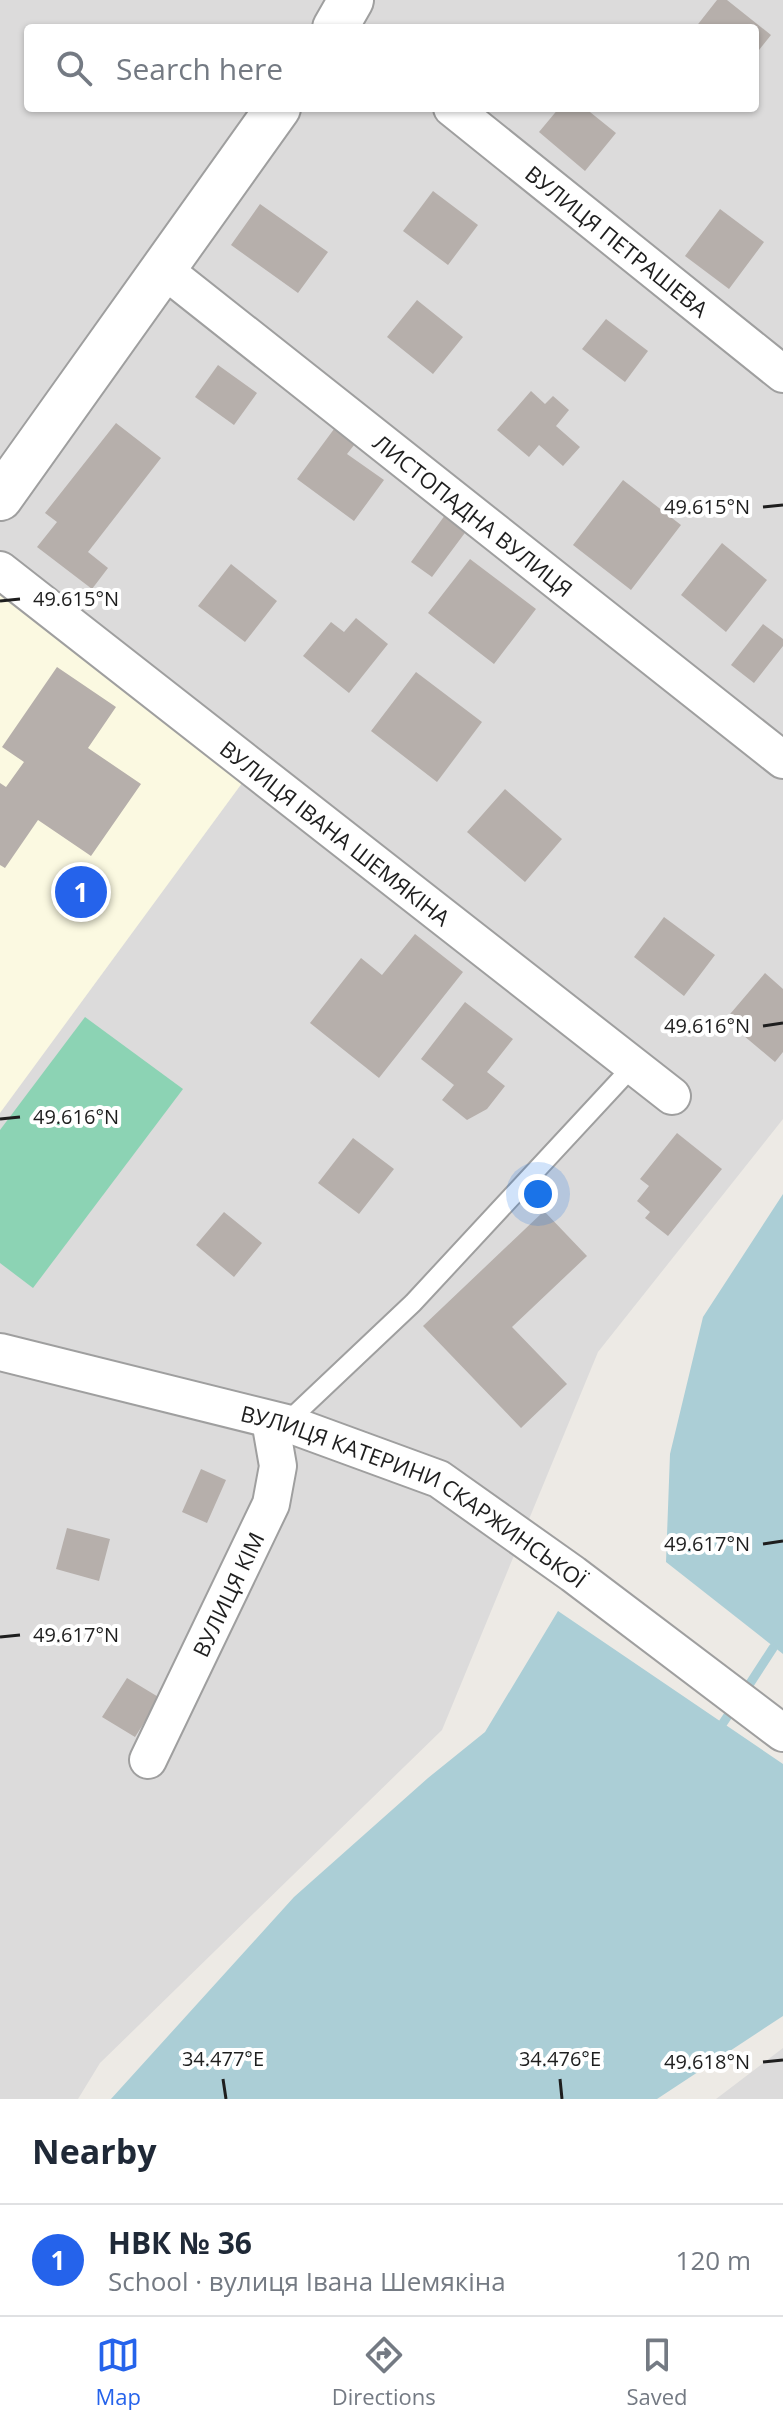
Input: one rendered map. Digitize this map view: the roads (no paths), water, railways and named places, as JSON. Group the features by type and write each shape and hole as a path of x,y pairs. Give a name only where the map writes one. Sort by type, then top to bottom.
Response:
{"street":[{"path":"0,498 275,112"},
{"name":"ВУЛИЦЯ ПЕТРАШЕВА","path":"457,112 783,374"},
{"name":"ЛИСТОПАДНА ВУЛИЦЯ","path":"163,269 783,760"},
{"name":"ВУЛИЦЯ ІВАНА ШЕМЯКІНА","path":"0,570 672,1096"},
{"name":"ВУЛИЦЯ КАТЕРИНИ СКАРЖИНСЬКОЇ","path":"0,1352 278,1422 439,1479 573,1574 783,1733"},
{"name":"ВУЛИЦЯ КІМ","path":"148,1760 271,1504 278,1466 278,1422"}],"lane":[{"path":"278,1422 413,1303 633,1066"}],"water":[{"path":"783,1194 783,1654 666,1562 670,1454 703,1317"},
{"path":"558,1611 783,1764 783,2016 657,2099 111,2099 294,1897 428,1778 485,1732"}],"waterway":[{"path":"749,1685 773,1648"},
{"path":"723,1723 729,1714"}],"place":[{"name":"НВК № 36","path":"81,892"}]}
